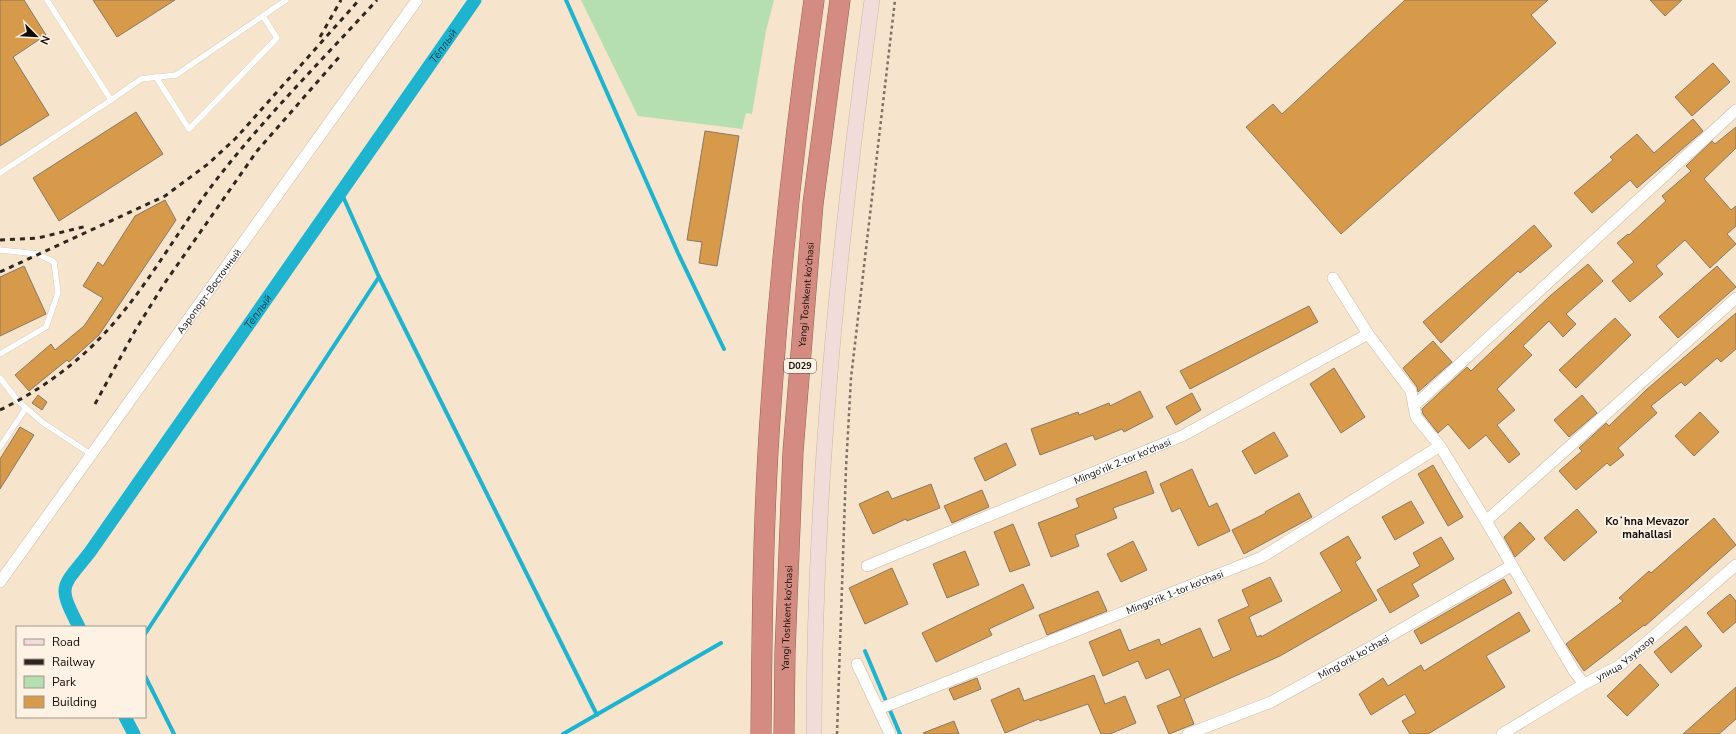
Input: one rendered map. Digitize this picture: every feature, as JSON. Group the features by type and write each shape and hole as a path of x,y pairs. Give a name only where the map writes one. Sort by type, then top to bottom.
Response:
{"highway":[{"name":"D029","path":"760,734 764,546 771,406 788,198 814,0"},
{"name":"Yangi Toshkent ko‘chasi","path":"784,734 785,652 793,452 813,204 840,0"}],"main road":[{"path":"814,734 819,546 829,371 848,188 872,0"}],"street":[{"name":"Аэропорт-Восточный","path":"0,582 92,456 417,0"},
{"path":"1414,406 1736,110"},
{"path":"1333,278 1368,334 1411,391 1416,417 1440,446 1574,671 1584,684"},
{"path":"1486,521 1736,298"},
{"name":"Mingo‘rik 2-tor ko‘chasi","path":"867,566 1182,436 1368,334"},
{"name":"Mingo‘rik 1-tor ko‘chasi","path":"879,709 892,702 1262,557 1440,446"},
{"name":"улица Узумзор","path":"1502,734 1584,684 1619,666 1736,564"},
{"name":"Ming'orik ko'chasi","path":"1188,734 1271,702 1369,648 1511,566"},
{"path":"857,664 890,734"}],"lane":[{"path":"47,0 111,100"},
{"path":"0,173 141,79 176,75 286,0"},
{"path":"156,77 189,128 277,38 263,16"},
{"path":"0,250 38,254 54,262 58,293 46,327 0,354"},
{"path":"0,378 18,401 42,422 92,456"},
{"path":"0,447 26,408"}],"path":[{"path":"837,734 852,378 895,0"}],"green space":[{"path":"581,0 774,0 766,31 752,114 746,113 742,129 638,116"}],"building":[{"path":"0,0 24,0 46,35 13,57 49,115 0,146"},
{"path":"93,0 175,0 117,37"},
{"path":"1405,0 1548,0 1531,15 1556,43 1341,234 1246,127 1273,104 1282,114"},
{"path":"1650,0 1682,0 1665,16"},
{"path":"1713,63 1730,82 1692,116 1675,97"},
{"path":"136,112 163,154 59,221 33,178"},
{"path":"1693,119 1703,131 1637,188 1630,180 1592,213 1574,193 1613,160 1610,157 1637,134 1654,153"},
{"path":"1736,127 1736,148 1704,179 1731,210 1736,206 1736,226 1727,234 1736,244 1710,268 1685,240 1656,266 1663,274 1630,302 1612,281 1634,262 1617,243 1628,234 1629,235 1666,201 1662,196 1691,171 1686,166 1712,141 1715,144"},
{"path":"705,131 739,136 717,266 699,263 702,242 687,240"},
{"path":"165,200 176,220 99,335 69,362 67,360 29,391 15,375 51,344 55,350 84,326 103,298 83,286 98,262 103,266 135,216"},
{"path":"1534,225 1552,246 1520,273 1518,271 1441,343 1423,322"},
{"path":"1588,264 1603,281 1566,314 1576,324 1563,337 1549,321 1523,346 1532,355 1497,389 1515,410 1497,425 1520,454 1509,463 1486,435 1469,449 1448,424 1438,433 1423,414 1422,409 1467,367 1471,371 1550,296"},
{"path":"24,266 46,314 0,336 0,277"},
{"path":"1717,266 1736,287 1678,338 1659,317"},
{"path":"1309,306 1318,322 1190,389 1180,371"},
{"path":"1736,313 1736,349 1721,362 1717,358 1685,386 1681,382 1651,406 1657,413 1618,448 1624,455 1610,466 1607,463 1576,490 1559,471 1582,451 1579,448 1606,423 1609,426 1646,390"},
{"path":"1615,318 1631,335 1576,388 1559,370"},
{"path":"1433,341 1452,362 1418,392 1417,387 1403,368"},
{"path":"1334,368 1365,417 1341,433 1310,384"},
{"path":"1140,391 1153,417 1124,432 1122,429 1095,440 1093,435 1040,455 1031,429 1078,412 1079,415 1109,403 1110,406"},
{"path":"1192,393 1201,410 1176,425 1166,407"},
{"path":"38,395 47,402 42,410 32,403"},
{"path":"1582,395 1597,413 1569,437 1554,420"},
{"path":"1700,412 1719,432 1694,456 1675,436"},
{"path":"20,427 34,435 0,489 0,459"},
{"path":"1274,432 1288,456 1255,474 1242,451"},
{"path":"1006,443 1016,465 985,481 974,458"},
{"path":"1433,465 1463,517 1448,526 1418,474"},
{"path":"1192,469 1209,507 1217,503 1230,531 1198,546 1180,508 1172,512 1160,484"},
{"path":"1146,471 1154,493 1113,508 1117,518 1075,535 1079,546 1051,557 1038,523 1079,507 1076,499"},
{"path":"931,484 940,508 907,521 906,519 873,534 859,504 888,491 892,499"},
{"path":"982,490 989,507 952,523 944,506"},
{"path":"1299,493 1312,517 1244,554 1232,530 1266,513 1265,512"},
{"path":"1411,501 1424,523 1395,540 1382,517"},
{"path":"1577,509 1597,532 1564,561 1544,538"},
{"path":"1714,518 1736,545 1645,626 1644,625 1584,671 1566,644 1623,601 1619,598 1649,571 1651,573"},
{"path":"1520,522 1535,539 1515,557 1504,537"},
{"path":"1013,524 1030,565 1010,572 994,532"},
{"path":"1348,536 1361,558 1355,562 1377,600 1280,656 1184,699 1194,724 1169,734 1157,706 1181,696 1169,669 1146,679 1138,661 1103,676 1089,642 1120,629 1129,651 1159,639 1161,645 1200,628 1213,658 1231,650 1218,620 1249,606 1242,590 1270,577 1282,601 1249,617 1257,637 1261,635 1261,637 1342,591 1320,553"},
{"path":"1441,537 1454,559 1412,584 1419,596 1390,613 1377,590 1420,566 1413,553"},
{"path":"1133,541 1147,570 1121,582 1107,554"},
{"path":"965,551 979,585 947,598 933,564"},
{"path":"892,568 908,604 865,624 849,588"},
{"path":"1504,579 1512,593 1421,644 1414,631"},
{"path":"1023,584 1034,608 989,629 992,635 936,662 922,633"},
{"path":"1098,591 1107,611 1047,635 1039,615"},
{"path":"1730,594 1736,601 1736,622 1723,633 1707,613"},
{"path":"1519,612 1530,631 1486,656 1505,687 1428,734 1410,734 1402,721 1416,713 1405,694 1371,715 1359,694 1383,678 1388,686 1421,665 1424,671"},
{"path":"1686,626 1702,646 1671,673 1654,652"},
{"path":"1640,664 1659,685 1627,716 1607,696"},
{"path":"1094,675 1105,704 1125,696 1136,723 1110,734 1101,734 1088,704 1040,721 1039,719 1005,733 991,700 1019,688 1024,701"},
{"path":"977,678 981,689 954,700 949,689"},
{"path":"1736,687 1736,719 1719,734 1683,734"},
{"path":"954,721 959,734 923,733"}],"waterway":[{"name":"Тёплый","path":"78,626 67,602 65,594 65,587 73,573 90,552 475,0"},
{"path":"566,0 678,253 724,349"},
{"path":"341,192 379,277 597,715"},
{"path":"146,632 379,277"},
{"path":"563,734 721,643"},
{"path":"865,651 900,734"},
{"path":"146,678 174,734"},
{"name":"Тёплый","path":"126,718 134,734"}],"railway":[{"path":"320,37 341,0"},
{"path":"0,272 165,196 208,164 236,138 359,0"},
{"path":"0,410 28,395 54,378 79,358 102,336 119,317 149,278 205,195 238,152 377,0"},
{"path":"95,404 136,329 164,284 257,151 340,56"},
{"path":"0,240 38,238 87,226"}],"district":[{"name":"Koʻhna Mevazor mahallasi","path":"1647,527"}]}
